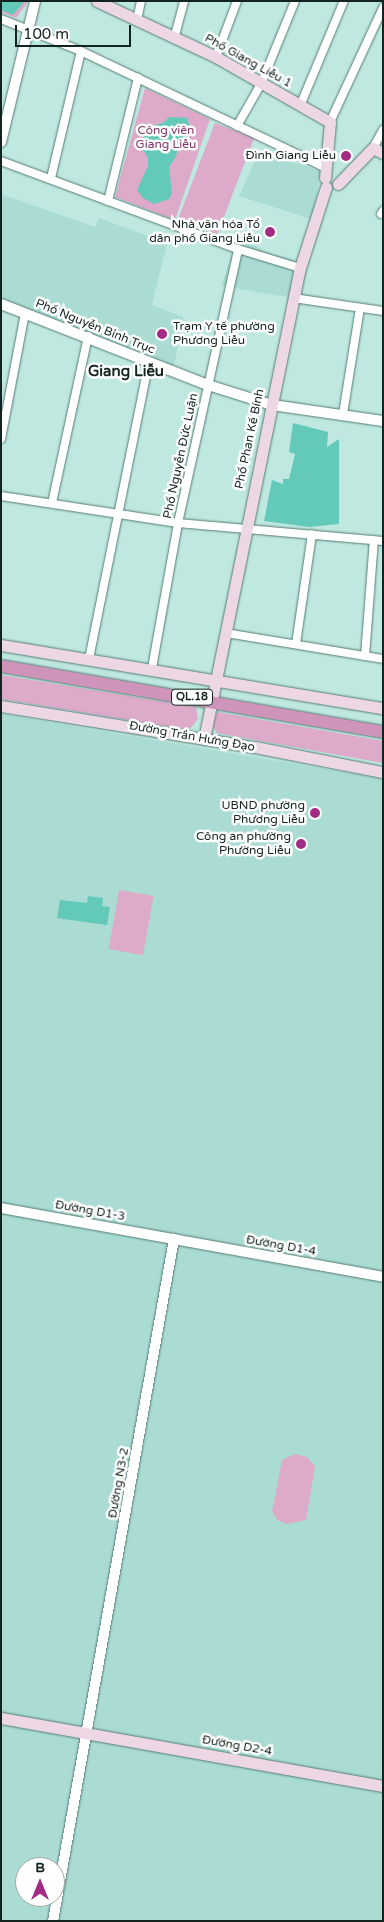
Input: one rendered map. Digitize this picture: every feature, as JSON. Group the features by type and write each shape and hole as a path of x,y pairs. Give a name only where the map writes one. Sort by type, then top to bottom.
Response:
{"highway":[{"name":"QL.18","path":"1,666 212,700 383,732"}],"main road":[{"name":"Phố Giang Liễu 1","path":"97,1 216,57 330,122"},
{"name":"Phố Phan Kế Bính","path":"204,739 218,679 293,298 300,268 328,179 330,122"},
{"path":"328,179 378,151"},
{"path":"1,645 152,668 383,708"},
{"name":"Đường Trần Hưng Đạo","path":"1,706 204,739 383,772"},
{"name":"Đường D2-4","path":"1,1718 86,1731 383,1786"}],"street":[{"path":"1,142 36,1"},
{"path":"137,20 141,1"},
{"path":"174,38 184,1"},
{"path":"216,57 238,1"},
{"path":"237,126 261,84 295,1"},
{"path":"300,106 344,1"},
{"path":"330,122 383,8"},
{"path":"1,19 81,51 237,126 328,179"},
{"path":"51,178 81,51"},
{"path":"108,201 138,78"},
{"path":"378,151 383,130"},
{"path":"1,161 238,249 300,268"},
{"name":"Phố Nguyễn Đức Luận","path":"152,668 178,523 238,249"},
{"path":"293,298 383,311"},
{"name":"Phố Nguyễn Bỉnh Trục","path":"1,304 88,336 208,385 272,405 383,421"},
{"path":"343,414 360,308"},
{"path":"1,439 26,313"},
{"path":"52,503 88,336"},
{"path":"89,659 149,362"},
{"path":"1,496 178,523 383,540"},
{"path":"296,644 312,534"},
{"path":"365,656 374,540"},
{"path":"226,633 383,659"},
{"name":"Đường D1-3","path":"1,1208 174,1240"},
{"name":"Đường D1-4","path":"174,1240 383,1277"},
{"name":"Đường N3-2","path":"53,1921 174,1240"}],"shaded area":[{"path":"1,1 25,1 13,15 1,10"},
{"path":"169,117 187,118 192,133 178,146 176,157 169,167 172,193 169,199 154,204 143,198 137,190 148,166 148,158 143,150 143,133 148,127 163,123"},
{"path":"260,151 320,171 314,220 239,196"},
{"path":"1,194 95,227 99,218 167,243 152,305 183,317 174,366 1,305"},
{"path":"237,237 267,252 301,262 293,298 222,286"},
{"path":"293,423 328,432 327,447 339,439 339,524 309,527 264,521 272,480 283,484 283,479 289,479 295,454 289,452"},
{"path":"1,714 383,779 383,1921 1,1921"},
{"path":"88,896 103,898 102,906 110,907 107,925 57,918 60,900 87,903"}],"green space":[{"path":"1,1 29,1 16,18 1,12"},
{"name":"Công viên Giang Liễu","path":"145,88 210,119 175,220 115,197"},
{"path":"215,123 254,138 217,234 178,219"},
{"path":"1,675 196,707 198,719 189,730 1,699"},
{"path":"217,712 383,741 383,763 217,733 213,726"},
{"path":"119,890 153,896 143,955 109,949"},
{"path":"295,1454 307,1457 315,1467 306,1520 287,1524 277,1520 272,1511 282,1460"}],"place":[{"name":"Đình Giang Liễu","path":"346,156"},
{"name":"Nhà văn hóa Tổ dân phố Giang Liễu","path":"270,232"},
{"name":"Trạm Y tế phường Phương Liễu","path":"162,334"},
{"name":"UBND phường Phương Liễu","path":"315,813"},
{"name":"Công an phường Phường Liễu","path":"301,844"}],"district":[{"name":"Giang Liễu","path":"126,372"}]}
